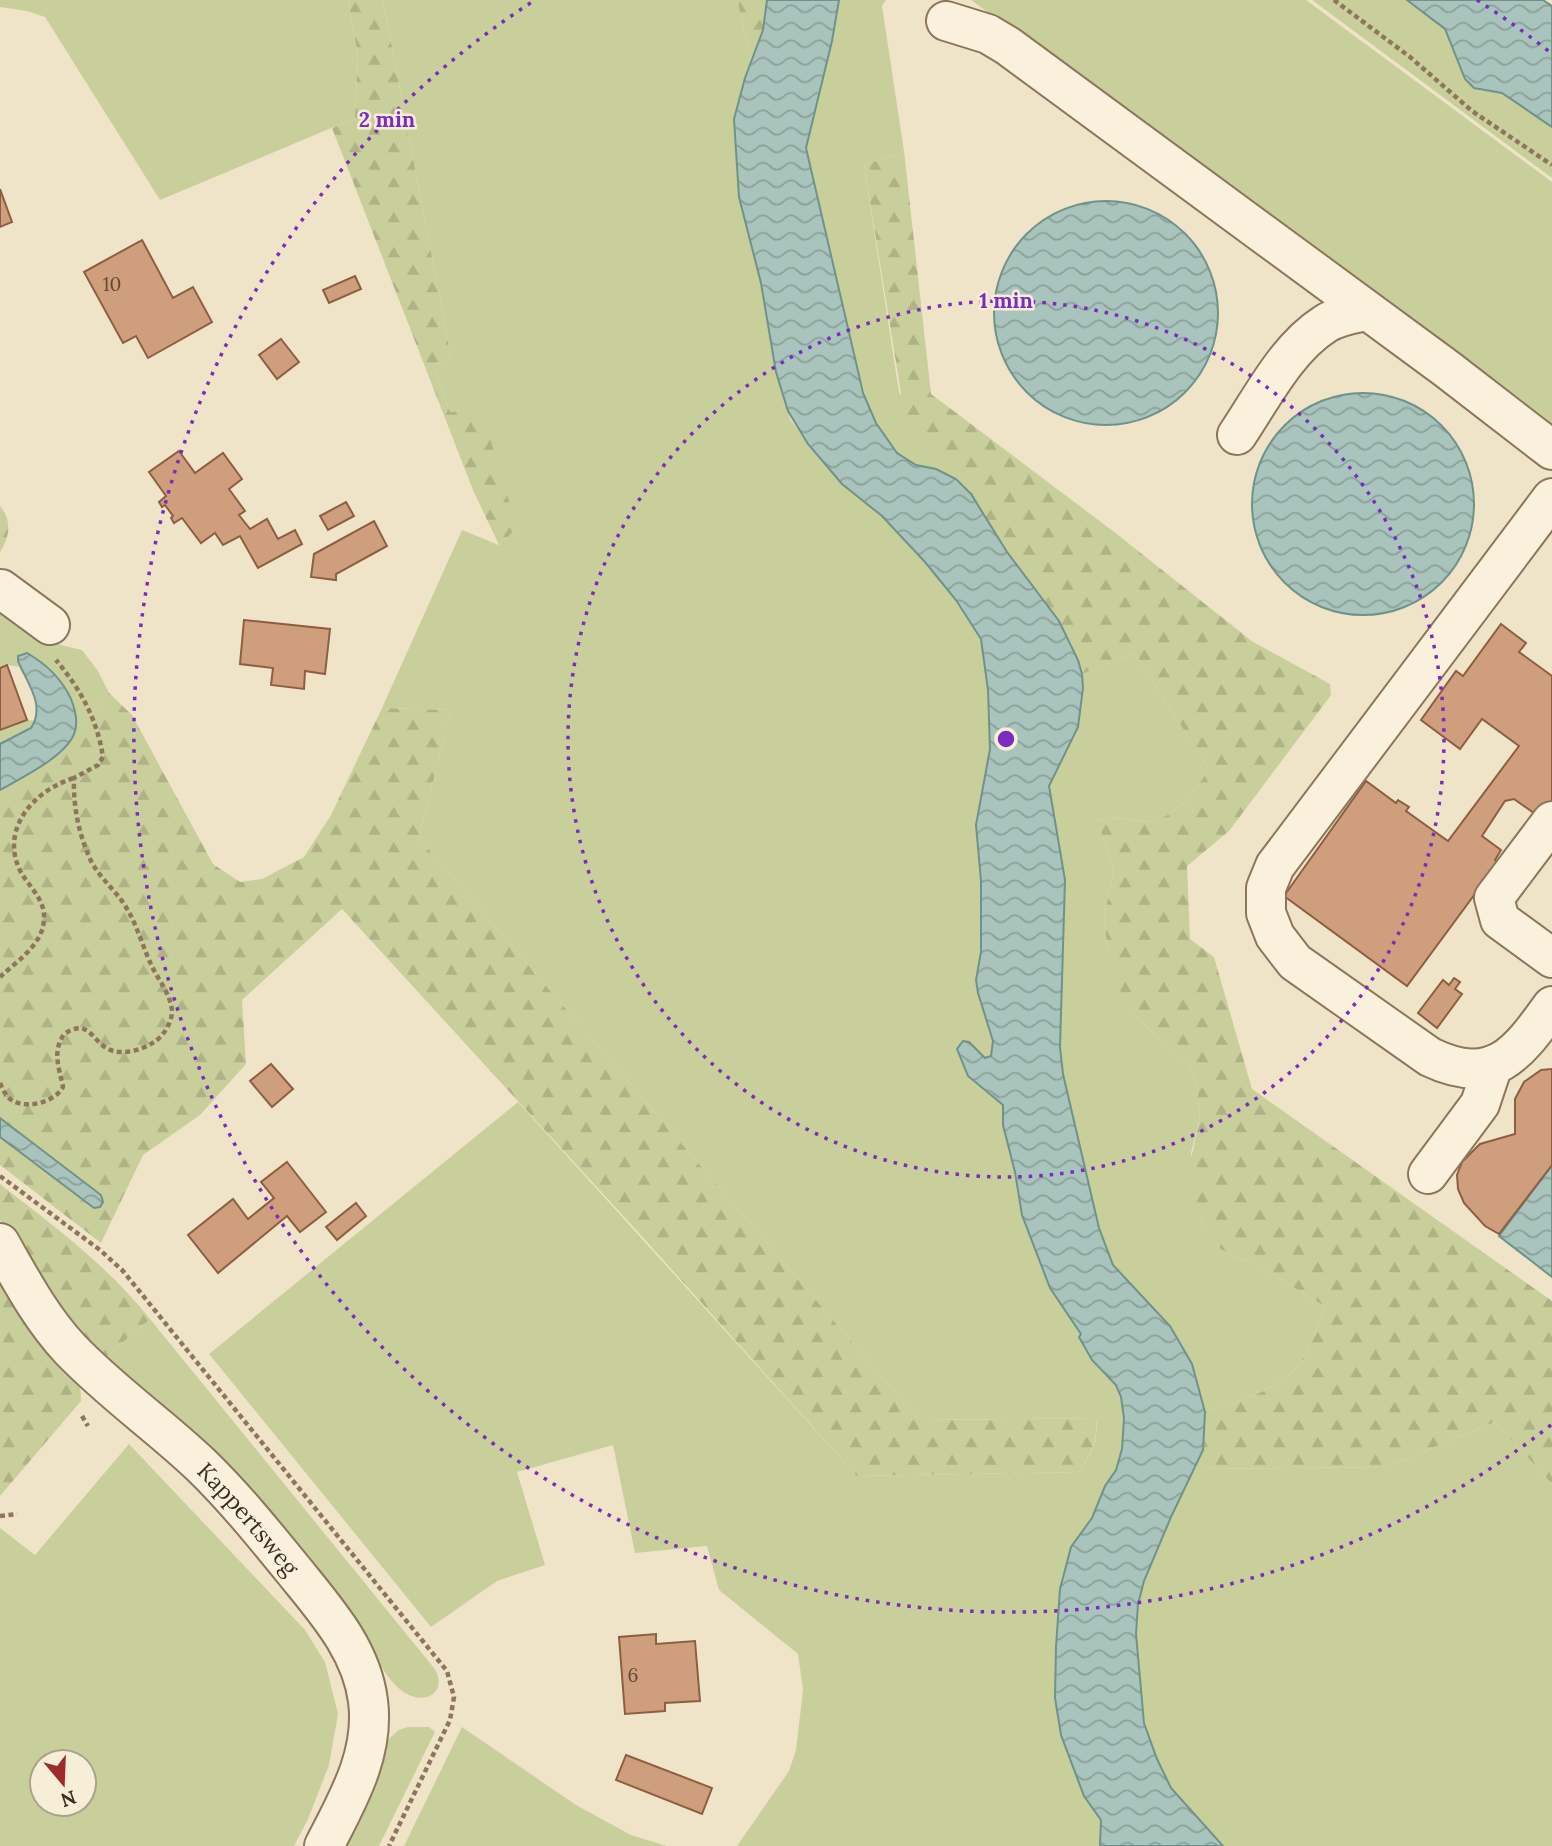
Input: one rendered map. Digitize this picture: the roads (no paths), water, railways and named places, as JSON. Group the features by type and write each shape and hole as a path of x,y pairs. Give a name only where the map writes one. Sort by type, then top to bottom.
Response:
{"street":[{"path":"946,21 988,34 1008,46 1262,231 1552,450"},
{"path":"1237,435 1288,360 1313,332 1327,322 1366,311"},
{"path":"1552,498 1275,866 1266,888 1266,913 1275,936 1295,962 1430,1056 1453,1068 1476,1069 1493,1065 1510,1056 1524,1044 1552,1006"},
{"path":"11,588 49,639"},
{"path":"1552,821 1494,898 1500,920 1552,958"},
{"path":"1428,1174 1480,1104 1493,1065"},
{"name":"Kappertsweg","path":"0,1243 44,1318 69,1348 116,1394 222,1485 325,1609 352,1650 369,1702 366,1751 355,1784 324,1846"}],"water":[{"path":"767,0 839,0 806,148 863,393 876,423 897,453 916,465 936,469 956,479 971,494 1007,552 1059,621 1082,674 1078,727 1049,786 1065,880 1060,1047 1063,1074 1099,1228 1113,1265 1170,1326 1192,1364 1205,1412 1203,1450 1144,1581 1138,1604 1136,1634 1144,1723 1157,1759 1171,1788 1223,1846 1100,1846 1101,1820 1084,1796 1061,1735 1055,1698 1060,1589 1071,1547 1092,1518 1105,1486 1116,1470 1122,1449 1124,1418 1121,1397 1116,1385 1092,1360 1079,1337 1081,1334 1050,1288 1022,1215 1003,1125 1003,1105 968,1076 957,1049 963,1041 969,1042 985,1058 991,1056 993,1041 976,980 981,952 981,881 976,825 990,749 988,690 981,639 956,600 925,562 882,516 842,484 808,444 788,411 776,372 761,283 739,197 734,119 745,78 763,30"},
{"path":"1407,0 1543,0 1552,6 1552,127 1502,93 1474,88 1465,79 1445,29"},
{"path":"1106,201 1128,203 1159,214 1177,226 1193,242 1205,260 1213,281 1218,313 1216,335 1205,366 1193,384 1177,400 1159,412 1138,420 1106,425 1084,423 1053,412 1035,400 1019,384 1007,366 999,345 994,313 996,291 1007,260 1019,242 1035,226 1053,214 1074,206"},
{"path":"1374,393 1406,401 1425,411 1442,425 1456,442 1466,461 1474,504 1466,547 1456,566 1442,583 1425,597 1395,611 1352,615 1331,611 1310,602 1292,590 1277,575 1256,536 1252,493 1256,472 1265,451 1277,433 1292,418 1331,397"},
{"path":"27,653 47,667 63,685 74,707 76,727 64,749 0,790 0,744 31,728 37,711 34,694 18,661 18,656"},
{"path":"0,1118 101,1195 103,1202 100,1207 94,1208 0,1137"},
{"path":"1552,1165 1552,1277 1499,1236"}]}
